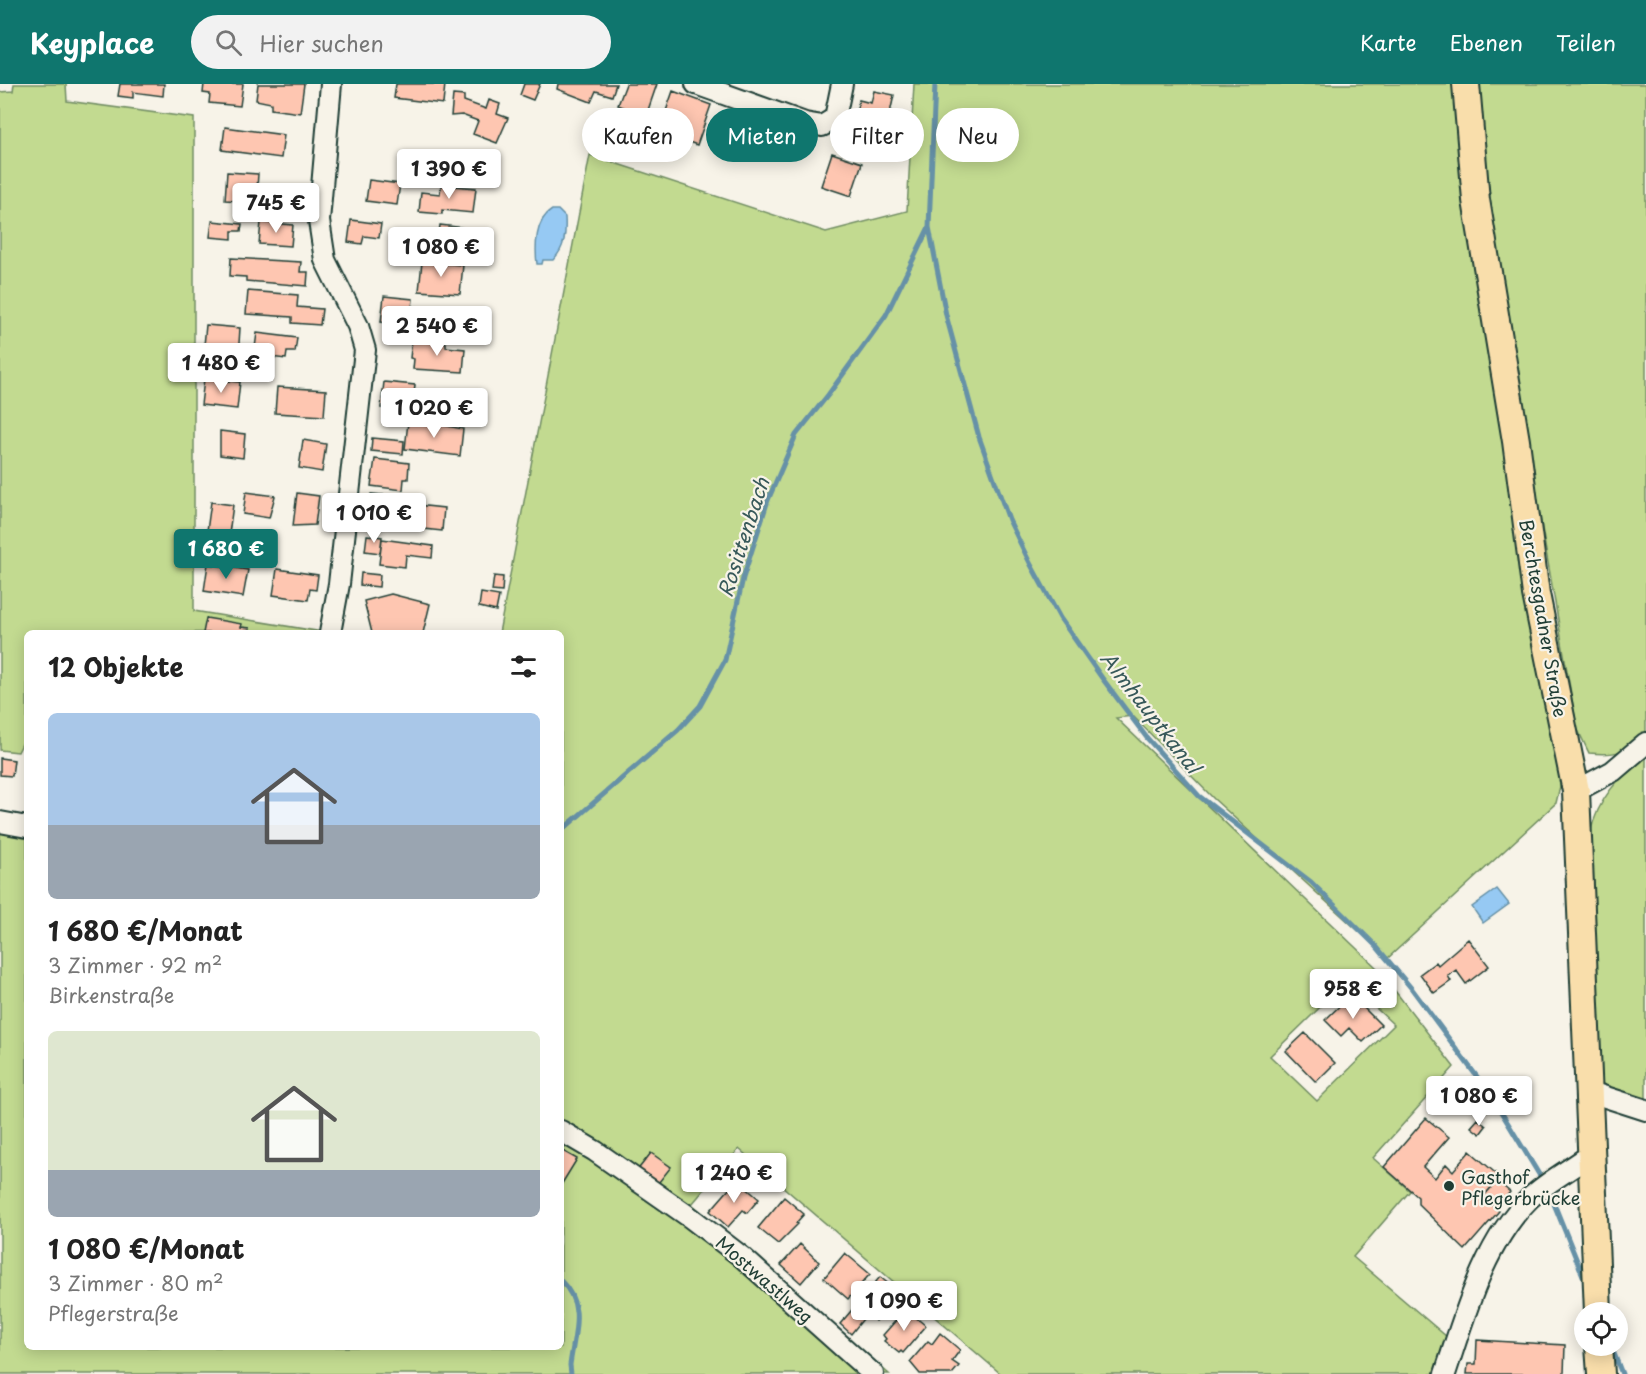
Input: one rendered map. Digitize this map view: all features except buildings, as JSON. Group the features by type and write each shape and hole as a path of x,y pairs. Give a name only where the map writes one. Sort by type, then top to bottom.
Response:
{"main road":[{"name":"Berchtesgadner Straße","path":"1466,84 1476,200 1516,441 1536,594 1576,791 1581,858 1587,1091 1598,1302"},
{"path":"1600,1356 1601,1374"}],"street":[{"path":"331,630 339,584 365,350 358,326 325,260 319,221 332,84"},
{"path":"696,84 805,123 822,126 835,118 842,84"},
{"path":"1576,791 1613,771 1646,742"},
{"path":"0,822 24,826"},
{"path":"1587,1091 1646,1110"},
{"name":"Mostwastlweg","path":"564,1133 595,1151 734,1251 873,1374"},
{"path":"1445,1374 1467,1307 1491,1256 1516,1212 1545,1186 1590,1155"}],"green space":[{"path":"14,84 66,84 67,101 194,118 194,611 311,630 24,630 24,740 18,752 0,750 0,92 13,91"},
{"path":"914,84 1646,84 1646,732 1620,751 1607,754 1589,753 1577,728 1539,511 1516,514 1561,782 1556,803 1388,958 1214,799 1133,716 1116,718 1378,969 1454,1067 1373,1158 1410,1191 1353,1257 1447,1337 1435,1374 1001,1374 739,1149 692,1204 889,1374 0,1374 0,817 24,821 24,1350 564,1350 564,630 500,630 589,162 611,162 826,232 907,211 910,162 924,162 924,108 913,108","holes":["1347,981 1394,1025 1317,1101 1270,1056"]},
{"path":"1646,755 1646,1105 1609,1095 1596,1082 1590,834 1598,810 1610,790"}],"water":[{"path":"552,210 558,210 565,217 564,240 553,260 543,260 542,264 537,264 537,234 542,220"},
{"path":"1497,889 1509,904 1483,923 1472,907"}],"waterway":[{"name":"Almhauptkanal","path":"935,84 929,227 946,315 979,437 1009,520 1060,618 1147,738 1199,796 1311,882 1376,946 1412,989 1492,1097 1543,1181"},
{"name":"Rosittenbach","path":"564,828 678,730 700,706 725,660 743,578 768,500 796,435 886,315 929,227"},
{"name":"Almhauptkanal","path":"1548,1189 1586,1283"},
{"name":"Rosittenbach","path":"564,1284 574,1300 576,1310 571,1374"},
{"name":"Almhauptkanal","path":"1615,1356 1622,1374"}],"place":[{"name":"Gasthof Pflegerbrücke","path":"1449,1186"}]}
